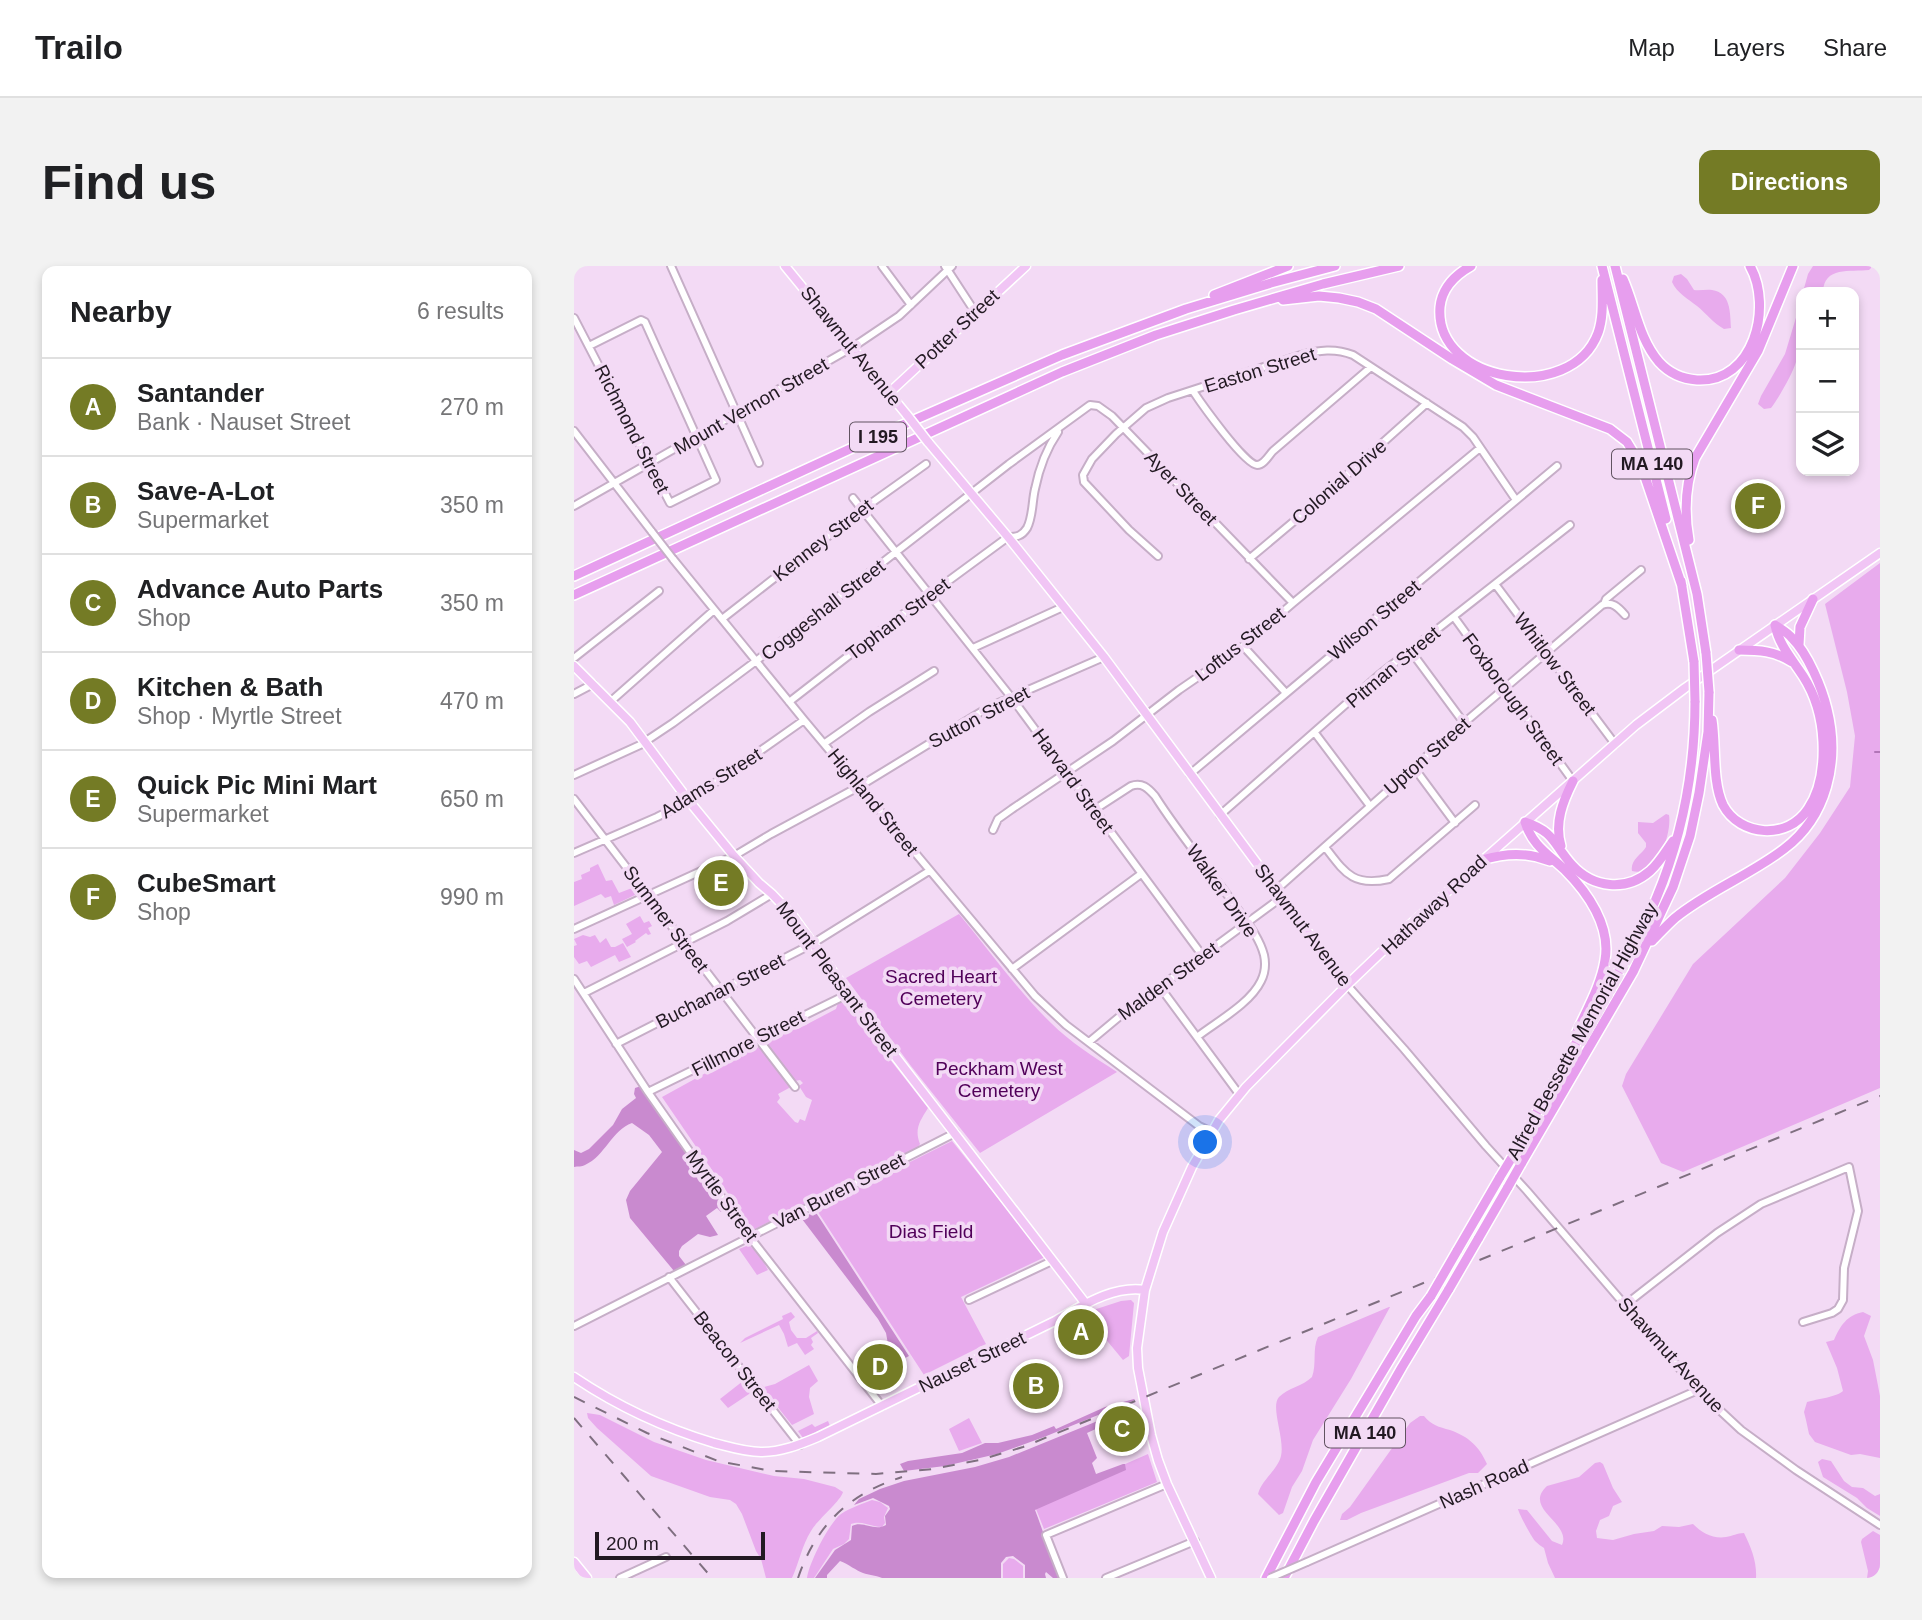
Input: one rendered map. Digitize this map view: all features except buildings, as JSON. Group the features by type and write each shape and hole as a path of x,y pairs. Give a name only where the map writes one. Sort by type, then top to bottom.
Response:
{"highway":[{"path":"1186,309 1223,291 1288,266"},
{"name":"I 195","path":"574,576 1018,374 1112,335 1186,309 1335,266"},
{"name":"I 195","path":"574,595 1062,372 1156,335 1234,310 1322,284 1399,266"},
{"path":"1471,266 1452,279 1442,295 1440,317 1445,336 1461,354 1480,366 1507,376 1525,377 1544,376 1562,370 1577,362 1589,350 1597,336 1601,320 1602,267"},
{"path":"1616,266 1629,293 1643,335 1657,359 1669,371 1685,379 1702,380 1718,377 1734,368 1754,340 1760,305 1757,282 1750,266"},
{"name":"Alfred Bessette Memorial Highway","path":"1284,1578 1402,1367 1646,947 1673,887 1690,836 1708,732 1706,653 1697,594 1616,266"},
{"path":"1697,594 1686,518 1686,496 1692,467 1699,450 1758,351 1793,266"},
{"name":"Alfred Bessette Memorial Highway","path":"1268,1578 1297,1516 1322,1472 1416,1316 1431,1296 1642,930 1662,885 1678,834 1692,756 1695,701 1693,662 1682,586 1602,267"},
{"path":"1234,310 1266,302 1307,297 1329,297 1358,302 1384,314 1484,379 1617,434 1631,447 1641,465 1682,586"},
{"path":"1799,647 1800,627 1812,599"},
{"path":"1646,947 1677,916 1786,848 1804,831 1820,806 1830,774 1832,755 1831,731 1823,695 1799,647 1792,637 1775,625"},
{"path":"1709,695 1717,781 1723,805 1734,818 1752,829 1773,831 1802,817 1816,791 1823,766 1823,734 1817,705 1807,682 1780,642 1775,625"},
{"path":"1739,650 1768,651 1794,663"},
{"path":"1564,854 1559,841 1559,820 1563,802 1573,781"},
{"path":"1525,822 1546,831 1573,867 1586,877 1600,883 1620,885 1632,882 1649,872 1678,834"},
{"path":"1525,822 1534,842 1580,887 1594,908 1604,935 1604,967 1558,1074"},
{"path":"1482,860 1504,854 1523,854 1550,860 1564,869"}],"main road":[{"name":"Shawmut Avenue","path":"785,266 1104,657 1347,985"},
{"name":"Potter Street","path":"889,393 1026,266"},
{"name":"Hathaway Road","path":"1167,1484 1151,1435 1138,1368 1138,1336 1145,1290 1172,1209 1192,1167 1212,1132 1239,1094 1347,985 1435,902 1615,744 1672,697 1880,553"},
{"name":"Mount Pleasant Street","path":"574,666 630,722 688,801 734,856 793,916 848,994 1086,1304"},
{"name":"Nauset Street","path":"574,1377 641,1416 700,1439 751,1452 776,1451 800,1445 1086,1304 1127,1289 1145,1290"},
{"path":"1167,1484 1211,1578"},
{"path":"574,1562 587,1578"}],"street":[{"path":"671,266 759,463"},
{"path":"882,266 911,305"},
{"path":"948,267 975,312"},
{"name":"Mount Vernon Street","path":"574,506 853,348 911,305 948,267"},
{"name":"Richmond Street","path":"574,318 670,503 716,480 698,436"},
{"path":"589,346 641,320 645,322 698,436"},
{"name":"Easton Street","path":"1158,556 1086,485 1083,475 1092,459 1123,428 1153,404 1319,351 1336,350 1348,353 1463,427 1517,500"},
{"path":"1193,391 1240,453 1253,464 1261,464 1371,367"},
{"name":"Colonial Drive","path":"1249,559 1427,403"},
{"name":"Ayer Street","path":"1061,427 1081,410 1094,405 1106,411 1293,603"},
{"name":"Coggeshall Street","path":"574,775 646,742 1061,427"},
{"name":"Topham Street","path":"789,702 930,594 1008,537 1017,537 1027,527 1039,472 1061,427"},
{"name":"Highland Street","path":"574,430 714,610 1046,1009 1176,1110 1212,1132"},
{"name":"Loftus Street","path":"993,830 998,819 1114,741 1179,690 1243,646 1480,448"},
{"name":"Kenney Street","path":"722,619 863,509 926,464"},
{"name":"Wilson Street","path":"1190,774 1558,466"},
{"name":"Harvard Street","path":"853,498 1011,697 1202,955"},
{"name":"Pitman Street","path":"1220,815 1410,650 1570,526"},
{"name":"Upton Street","path":"1279,894 1370,806 1641,570"},
{"name":"Whitlow Street","path":"1495,584 1615,744"},
{"path":"574,657 659,591"},
{"path":"1604,604 1614,605 1625,615"},
{"path":"973,648 1063,607"},
{"path":"610,702 714,610"},
{"name":"Foxborough Street","path":"1454,617 1573,781"},
{"path":"1243,646 1286,693"},
{"path":"1410,650 1464,723"},
{"name":"Sutton Street","path":"574,929 734,856 860,786 989,706 1104,657"},
{"path":"825,743 934,671"},
{"path":"574,694 593,684"},
{"name":"Adams Street","path":"574,853 688,801 804,720"},
{"path":"1315,733 1370,806"},
{"path":"1415,769 1455,822"},
{"name":"Walker Drive","path":"1094,810 1131,786 1138,784 1146,787 1256,937 1264,956 1262,979 1248,998 1197,1037"},
{"name":"Summer Street","path":"574,799 795,1087"},
{"path":"1325,847 1349,876 1359,880 1385,880 1396,875 1475,805"},
{"name":"Buchanan Street","path":"616,1044 812,944 929,871"},
{"path":"1013,969 1141,874"},
{"path":"584,993 772,894"},
{"name":"Malden Street","path":"1089,1042 1247,922 1279,894"},
{"name":"Myrtle Street","path":"574,979 749,1236 882,1406"},
{"name":"Shawmut Avenue","path":"1347,985 1698,1390 1741,1430 1880,1525"},
{"path":"1160,987 1239,1094"},
{"name":"Fillmore Street","path":"649,1092 848,994"},
{"name":"Van Buren Street","path":"574,1326 955,1133"},
{"path":"1625,1305 1717,1233 1761,1204 1849,1167 1858,1211 1844,1268 1843,1300 1832,1313 1803,1322"},
{"path":"969,1300 1052,1261"},
{"name":"Beacon Street","path":"669,1277 800,1445"},
{"name":"Nash Road","path":"1268,1578 1698,1390"},
{"path":"1063,1578 1046,1535 1167,1484"},
{"path":"1106,1578 1195,1541"},
{"path":"620,1578 666,1557"}],"green space":[{"path":"1813,266 1871,266 1869,270 1833,274 1824,287 1804,287"},
{"path":"1681,274 1694,290 1712,290 1723,295 1728,304 1731,328 1720,327 1683,296 1672,282 1674,276"},
{"path":"1796,318 1796,362 1774,404 1771,408 1764,409 1758,404 1761,396 1785,354"},
{"path":"1880,563 1880,1088 1683,1172 1661,1163 1622,1086 1626,1074 1693,964 1785,878 1820,833 1850,787 1855,736 1825,604"},
{"path":"1666,814 1669,815 1668,833 1661,853 1649,868 1632,871 1634,861 1646,847 1638,833 1638,822 1653,823"},
{"path":"598,864 606,881 612,880 619,893 632,888 637,894 614,905 611,896 605,898 601,894 574,906 574,882 582,879 581,875"},
{"path":"959,914 1015,984 1051,1023 1074,1043 1117,1072 980,1153 846,978"},
{"path":"640,916 644,923 649,921 652,926 648,928 651,934 646,933 627,947 622,939 632,934 626,924"},
{"path":"583,935 595,935 600,943 606,938 611,947 623,943 631,957 619,962 615,955 591,967 587,961 579,964 574,957 574,946 577,945 574,939"},
{"path":"845,1002 928,1108 918,1129 920,1144 753,1230 662,1097 733,1058 759,1047 789,1085 789,1088 778,1094 780,1098 777,1102 795,1122 798,1123 800,1119 805,1121 812,1100 806,1097 799,1086 803,1083 800,1080 795,1081 766,1042 798,1029 836,1009 838,1003"},
{"name":"Dias Field","path":"952,1141 1045,1257 961,1297 986,1344 924,1375 816,1209"},
{"path":"749,1245 760,1255 768,1270 757,1275 739,1249"},
{"path":"1131,1300 1134,1303 1129,1356 1123,1360 1084,1313"},
{"path":"1390,1307 1351,1379 1313,1440 1283,1513 1279,1515 1258,1494 1281,1456 1276,1408 1279,1397 1312,1377 1318,1337"},
{"path":"791,1312 795,1317 789,1322 797,1338 806,1338 817,1331 818,1333 811,1338 814,1349 805,1355 797,1343 788,1347 779,1325 740,1343 783,1319 782,1316"},
{"path":"1863,1312 1871,1316 1864,1336 1873,1360 1880,1396 1880,1458 1851,1455 1815,1442 1809,1434 1804,1412 1807,1402 1843,1391 1826,1342 1834,1340 1848,1318"},
{"path":"809,1365 818,1381 810,1388 809,1397 814,1414 792,1425 752,1375 764,1387 775,1384"},
{"path":"743,1381 752,1392 728,1408 720,1399"},
{"path":"587,1413 600,1415 654,1442 706,1460 774,1476 804,1479 835,1487 843,1492 811,1531 792,1578 766,1578 761,1559 736,1504 651,1476 597,1428"},
{"path":"1420,1416 1468,1439 1481,1452 1487,1464 1478,1473 1469,1473 1347,1520 1340,1520 1410,1423"},
{"path":"969,1418 982,1443 959,1451 949,1429"},
{"path":"828,1421 830,1426 803,1438 798,1431 812,1424 815,1427"},
{"path":"1148,1454 1157,1482 1044,1529 1034,1504"},
{"path":"1822,1459 1831,1461 1844,1481 1852,1487 1863,1488 1875,1496 1880,1494 1880,1516 1823,1477 1818,1462"},
{"path":"1600,1462 1622,1502 1613,1506 1609,1516 1600,1520 1596,1531 1597,1538 1613,1540 1654,1531 1662,1526 1693,1524 1704,1533 1717,1537 1744,1533 1756,1566 1756,1578 1555,1578 1544,1548 1533,1538 1518,1509 1527,1510 1552,1541 1562,1545 1560,1530 1540,1502 1541,1494 1547,1486 1579,1477"},
{"path":"872,1500 888,1508 882,1527 851,1524 849,1539 833,1549 814,1578 807,1578 820,1544 836,1519 848,1510"},
{"path":"1873,1531 1880,1535 1880,1578 1867,1578 1868,1571 1861,1542"},
{"path":"1009,1558 1023,1566 1023,1578 1003,1578 1003,1564"}],"shaded area":[{"path":"641,1086 726,1208 721,1212 717,1208 706,1216 718,1235 710,1237 698,1234 682,1246 679,1256 686,1265 674,1271 630,1218 626,1200 630,1191 662,1152 649,1135 632,1123 619,1131 592,1161 584,1166 574,1167 574,1150 581,1153 589,1149 613,1125 622,1109 636,1098 635,1088"},
{"path":"815,1211 909,1356 890,1366 879,1353 888,1344 886,1333 878,1319 802,1219"},
{"path":"1134,1399 997,1454 945,1466 904,1471 900,1464 962,1453 985,1443 998,1443 1032,1435 1054,1426 1056,1429 1105,1407"},
{"path":"1136,1406 1136,1417 1128,1414 1087,1433 1097,1458 1092,1463 1096,1474 1123,1464 1126,1470 1035,1510 1061,1578 1053,1578 1046,1572 1046,1578 1025,1578 1025,1565 1013,1556 1006,1557 1001,1563 1001,1578 882,1578 863,1573 840,1561 827,1578 815,1578 835,1550 851,1540 852,1526 886,1525 885,1516 889,1506 873,1498 854,1505 859,1499 904,1481 975,1467 1009,1457"}],"waterway":[{"path":"1875,752 1880,752"}],"railway":[{"path":"574,1397 647,1433 718,1461 771,1471 876,1474 933,1469 980,1460 1023,1447 1880,1096"},
{"path":"574,1418 712,1578"},
{"path":"798,1578 814,1542 837,1514 866,1492 902,1477"}],"place":[{"name":"CubeSmart","path":"1758,506"},
{"name":"Quick Pic Mini Mart","path":"721,883"},
{"name":"Santander","path":"1081,1332"},
{"name":"Kitchen & Bath","path":"880,1367"},
{"name":"Save-A-Lot","path":"1036,1386"},
{"name":"Advance Auto Parts","path":"1122,1429"}],"park label":[{"name":"Sacred Heart Cemetery","path":"941,987"},
{"name":"Peckham West Cemetery","path":"999,1079"}]}
